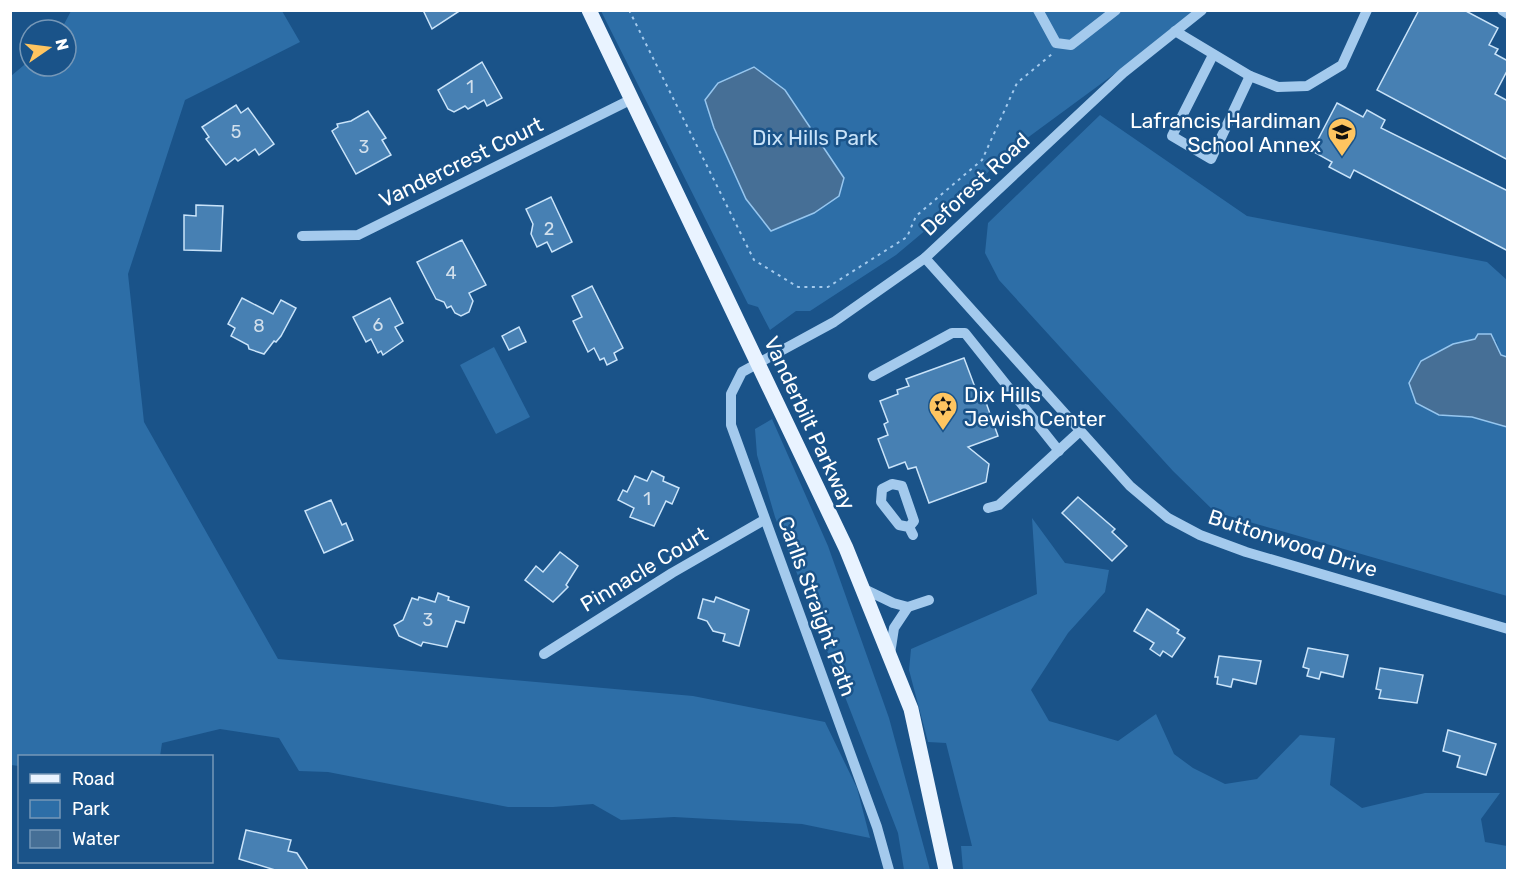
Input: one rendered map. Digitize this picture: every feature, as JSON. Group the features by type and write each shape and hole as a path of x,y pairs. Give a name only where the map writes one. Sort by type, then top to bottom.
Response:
{"main road":[{"name":"Vanderbilt Parkway","path":"589,10 759,364 862,588 910,709 946,870"}],"street":[{"path":"1038,10 1056,43 1063,45 1071,45 1116,10"},
{"name":"Deforest Road","path":"759,364 834,322 925,258 1115,80 1202,10"},
{"path":"1175,31 1251,76 1278,87 1307,86 1342,64 1367,10"},
{"path":"1502,10 1508,14"},
{"path":"1213,55 1172,136 1211,159 1251,76"},
{"name":"Vandercrest Court","path":"302,236 358,235 632,99"},
{"name":"Buttonwood Drive","path":"925,258 1080,431 1138,492 1168,518 1200,535 1246,552 1508,629"},
{"path":"873,376 952,333 965,333 1059,451"},
{"name":"Carlls Straight Path","path":"759,364 742,372 731,394 731,425 877,827 888,870"},
{"path":"988,508 999,505 1080,431"},
{"name":"Pinnacle Court","path":"544,654 672,573 764,520"},
{"path":"862,588 893,603 908,607 929,600"},
{"path":"890,657 894,628 908,607"}],"path":[{"path":"629,10 754,260 798,287 828,286 907,237 915,216 982,160 1017,83 1063,45"}],"green space":[{"path":"71,11 282,11 300,42 185,100 128,274 144,422 278,659 693,696 825,722 857,788 870,838 802,824 674,817 621,820 593,804 508,807 328,772 299,771 279,738 220,729 162,743 160,755 18,755 18,766 11,765 11,76 18,70 18,78 78,78 78,18 67,18"},
{"name":"Dix Hills Park","path":"601,11 1200,11 1004,155 964,198 896,255 810,311 796,311 770,330 758,307 748,304"},
{"path":"1100,115 1247,216 1487,262 1507,280 1507,357 1501,355 1496,341 1485,340 1457,345 1421,361 1416,403 1439,415 1472,417 1507,427 1507,596 1215,512 1173,471 999,280 985,253 988,223"},
{"path":"494,347 530,417 496,434 460,365"},
{"path":"772,419 828,546 889,718 930,870 904,870 898,833 775,517 757,455 755,429"},
{"path":"1032,518 1065,563 1109,570 1105,592 1068,633 1031,690 1049,721 1118,741 1156,714 1174,754 1193,768 1225,784 1257,779 1300,735 1335,738 1330,785 1362,808 1425,793 1500,793 1481,819 1485,842 1507,846 1507,870 963,870 961,846 972,846 946,743 928,742 909,670 911,649 1037,594"}],"water":[{"path":"754,67 785,90 844,178 839,196 814,213 771,231 746,199 714,128 705,100 718,83"},
{"path":"1478,334 1491,334 1501,355 1507,357 1507,427 1472,417 1439,415 1416,403 1409,383 1421,361 1453,344 1475,339"}],"building":[{"path":"423,10 461,10 432,29"},
{"path":"1419,10 1464,10 1498,28 1489,45 1498,49 1495,54 1508,61 1508,69 1495,94 1508,101 1508,160 1377,90"},
{"path":"482,62 502,98 487,106 484,100 468,109 465,106 454,112 448,109 438,90"},
{"path":"1337,103 1363,117 1367,110 1385,120 1381,128 1508,191 1508,251 1354,170 1350,178 1329,167 1332,162 1312,151"},
{"path":"236,105 241,113 248,108 274,144 259,155 255,149 238,161 235,158 226,165 206,139 209,137 202,127"},
{"path":"368,111 386,138 382,140 391,155 356,174 332,131 338,127 337,124 351,121"},
{"path":"551,197 572,242 552,252 547,242 537,247 531,234 533,224 526,209"},
{"path":"196,205 223,206 221,251 184,250 184,215 196,216"},
{"path":"462,240 486,285 469,293 473,301 469,312 461,316 455,313 451,306 447,308 444,302 436,299 417,262"},
{"path":"592,286 623,348 614,353 617,360 607,365 604,358 600,360 594,348 588,352 573,321 582,317 572,296"},
{"path":"242,298 273,314 281,300 296,308 281,336 264,354 249,349 248,345 231,336 235,328 228,324"},
{"path":"390,298 403,323 395,327 403,341 383,355 381,351 378,353 371,339 366,342 353,317"},
{"path":"519,327 526,342 509,350 502,336"},
{"name":"Dix Hills Jewish Center","path":"964,358 979,398 984,397 998,436 968,447 989,464 986,482 929,503 916,467 908,469 905,462 889,468 878,439 888,435 884,424 888,422 880,401 898,394 897,390 909,386 906,379"},
{"path":"652,471 664,477 663,481 679,488 672,504 666,501 654,526 630,517 634,508 618,500 623,490 627,492 635,476 647,481"},
{"path":"1078,497 1115,529 1112,532 1127,546 1112,561 1062,513"},
{"path":"331,500 342,525 346,523 353,540 324,553 305,511"},
{"path":"560,552 578,566 566,585 568,587 553,602 525,580 536,566 543,572"},
{"path":"438,593 449,597 448,600 469,607 464,623 456,621 447,647 423,642 421,646 399,636 394,625 403,620 412,598 418,600 419,597 435,602"},
{"path":"716,597 749,610 739,646 723,641 725,634 713,631 707,621 698,618 703,599 714,602"},
{"path":"1147,609 1179,630 1177,633 1185,638 1172,657 1163,651 1160,656 1150,649 1154,643 1134,631"},
{"path":"1308,648 1348,655 1343,677 1321,672 1319,679 1307,676 1309,669 1303,667"},
{"path":"1219,656 1261,661 1256,684 1233,679 1231,687 1217,684 1218,677 1215,677"},
{"path":"1380,668 1423,675 1417,703 1379,698 1381,690 1376,689"},
{"path":"1448,730 1496,744 1486,775 1457,767 1460,756 1443,751"},
{"path":"246,830 291,840 288,851 297,853 308,870 275,870 239,859"}],"place":[{"name":"Lafrancis Hardiman School Annex","path":"1342,158"},
{"name":"Dix Hills Jewish Center","path":"943,432"}]}
